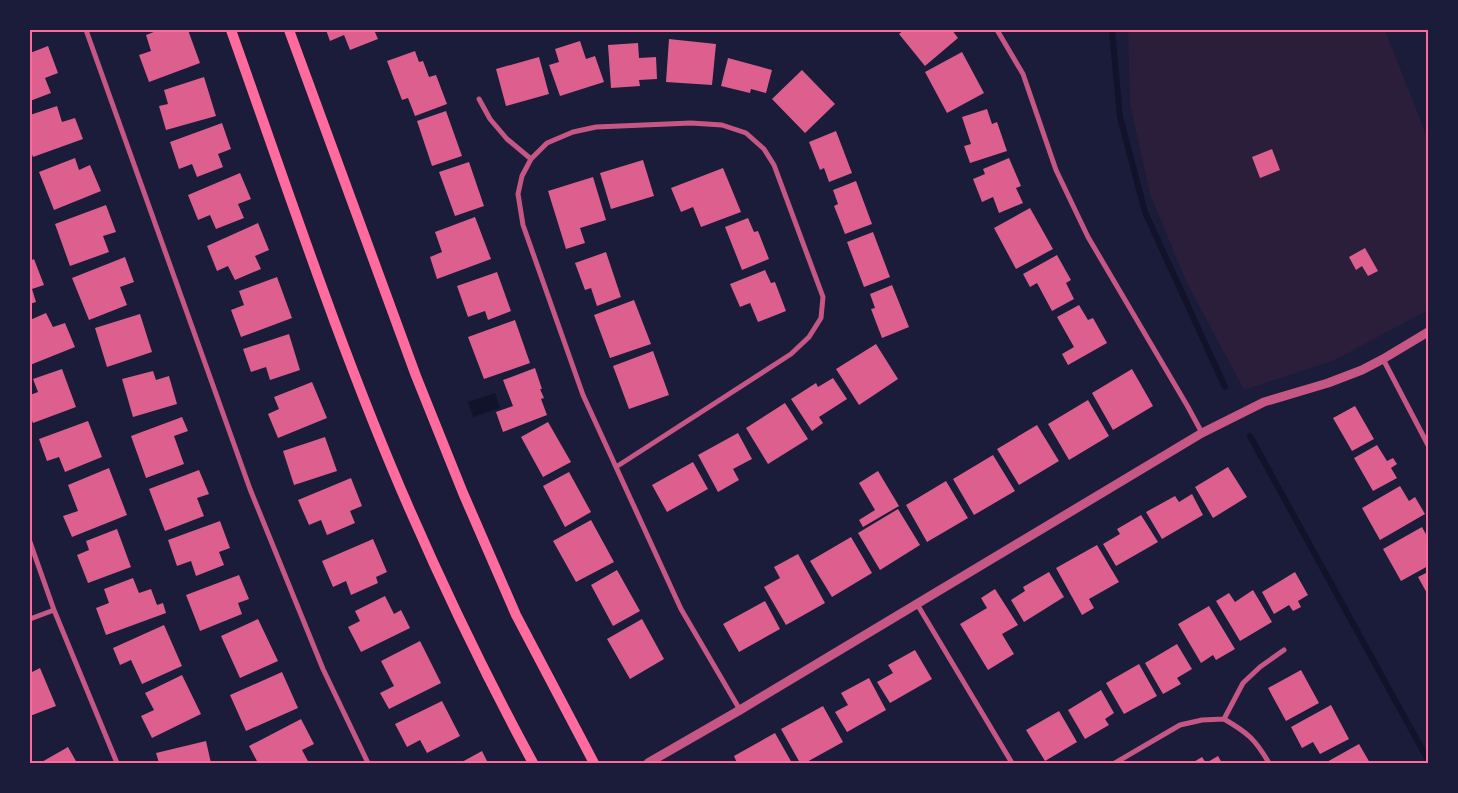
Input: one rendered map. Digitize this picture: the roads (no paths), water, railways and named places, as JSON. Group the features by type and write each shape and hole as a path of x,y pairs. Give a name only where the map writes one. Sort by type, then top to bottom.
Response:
{"main road":[{"path":"231,30 322,285 405,498 442,583 494,691 533,763"},
{"path":"289,30 416,376 463,493 516,615 594,763"}],"street":[{"path":"86,30 250,489 323,669 368,763"},
{"path":"997,30 1023,74 1056,170 1088,237 1202,433"},
{"path":"479,99 490,119 507,139 531,159"},
{"path":"616,467 791,354 810,337 820,318 823,297 774,165 764,149 746,133 722,125 691,123 596,127 574,132 547,143 531,159 522,176 518,194 523,225 583,395 681,609 740,710"},
{"path":"648,763 740,710 1122,479 1202,433 1264,402 1345,377 1383,359 1428,332"},
{"path":"1383,359 1428,445"},
{"path":"30,542 54,610 116,763"},
{"path":"917,604 1012,763"},
{"path":"30,619 54,610"},
{"path":"1224,719 1243,683 1260,667 1284,650"},
{"path":"1115,763 1180,726 1202,720 1224,719 1244,731 1258,744 1269,763"}],"waterway":[{"path":"1112,30 1120,117 1145,212 1225,387"},
{"path":"1250,436 1428,760"}]}
